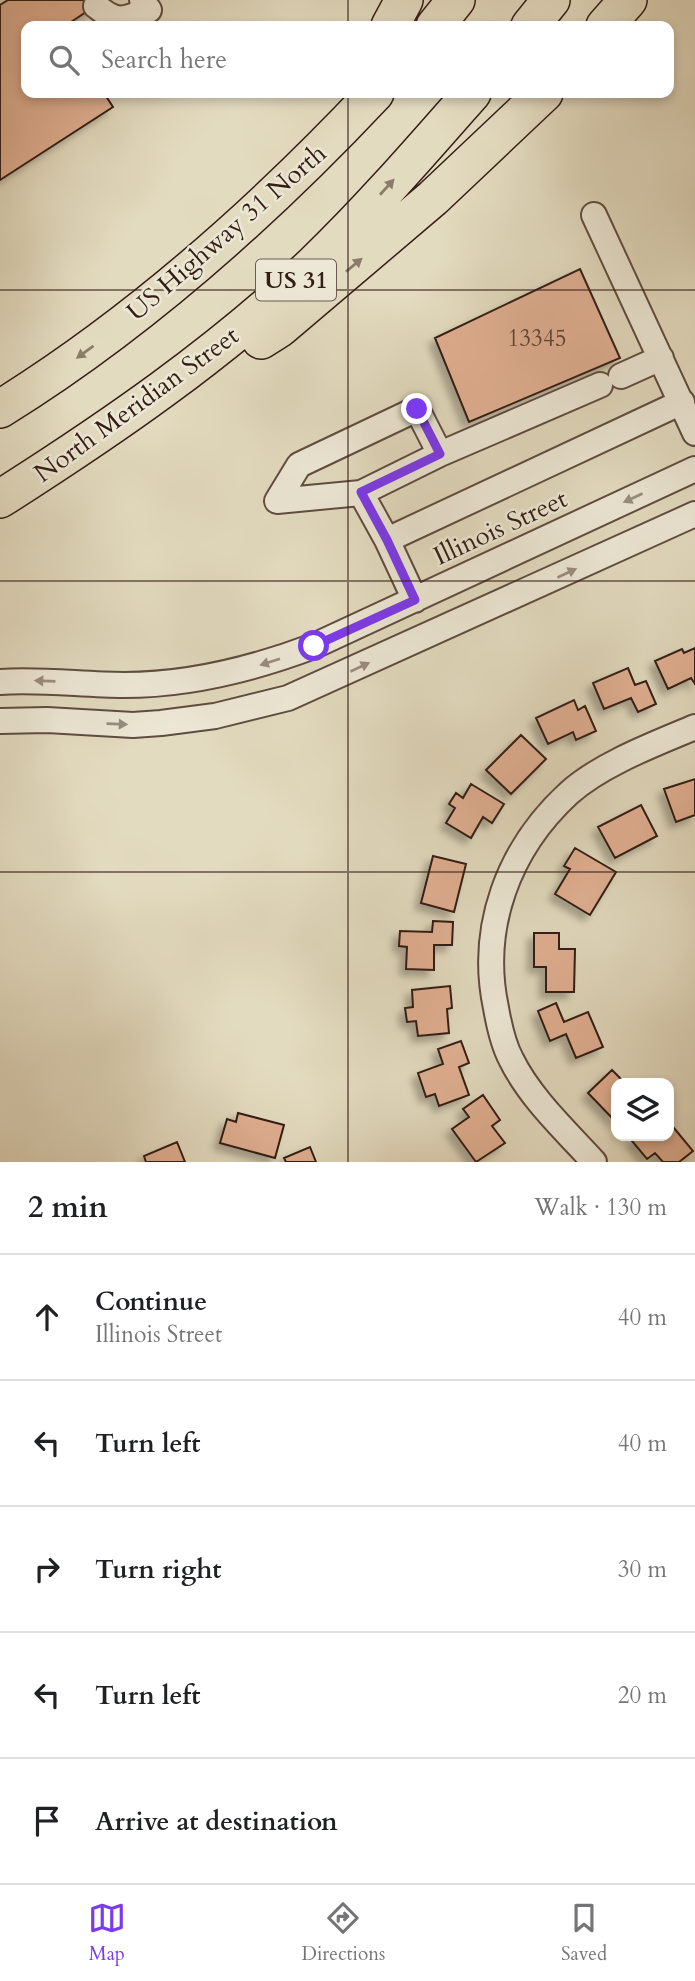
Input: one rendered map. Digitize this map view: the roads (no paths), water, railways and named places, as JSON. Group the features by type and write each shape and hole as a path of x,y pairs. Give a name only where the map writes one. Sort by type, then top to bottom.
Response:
{"highway":[{"path":"393,21 404,0"},
{"path":"439,21 456,0"},
{"path":"534,21 551,0"},
{"path":"609,21 628,0"},
{"path":"323,148 350,98"},
{"name":"US Highway 31 North","path":"0,409 84,353 194,267 323,148 370,98"},
{"name":"North Meridian Street","path":"0,499 95,439 179,378 288,287 353,225 467,98"},
{"path":"95,439 280,328 433,198 539,98"}],"street":[{"path":"96,6 110,18 117,19 149,10 142,0"},
{"path":"594,215 695,433"},
{"path":"440,454 417,409 299,465 277,501 361,492 440,454 661,358"},
{"path":"387,540 682,402"},
{"name":"Illinois Street","path":"0,682 148,684 234,672 314,646 695,469"},
{"path":"361,492 415,600"},
{"path":"0,721 161,723 215,716 288,698 695,514"},
{"path":"594,1162 535,1097 507,1048 499,1025 489,962 500,897 516,860 546,818 570,792 603,770 695,727"}]}
